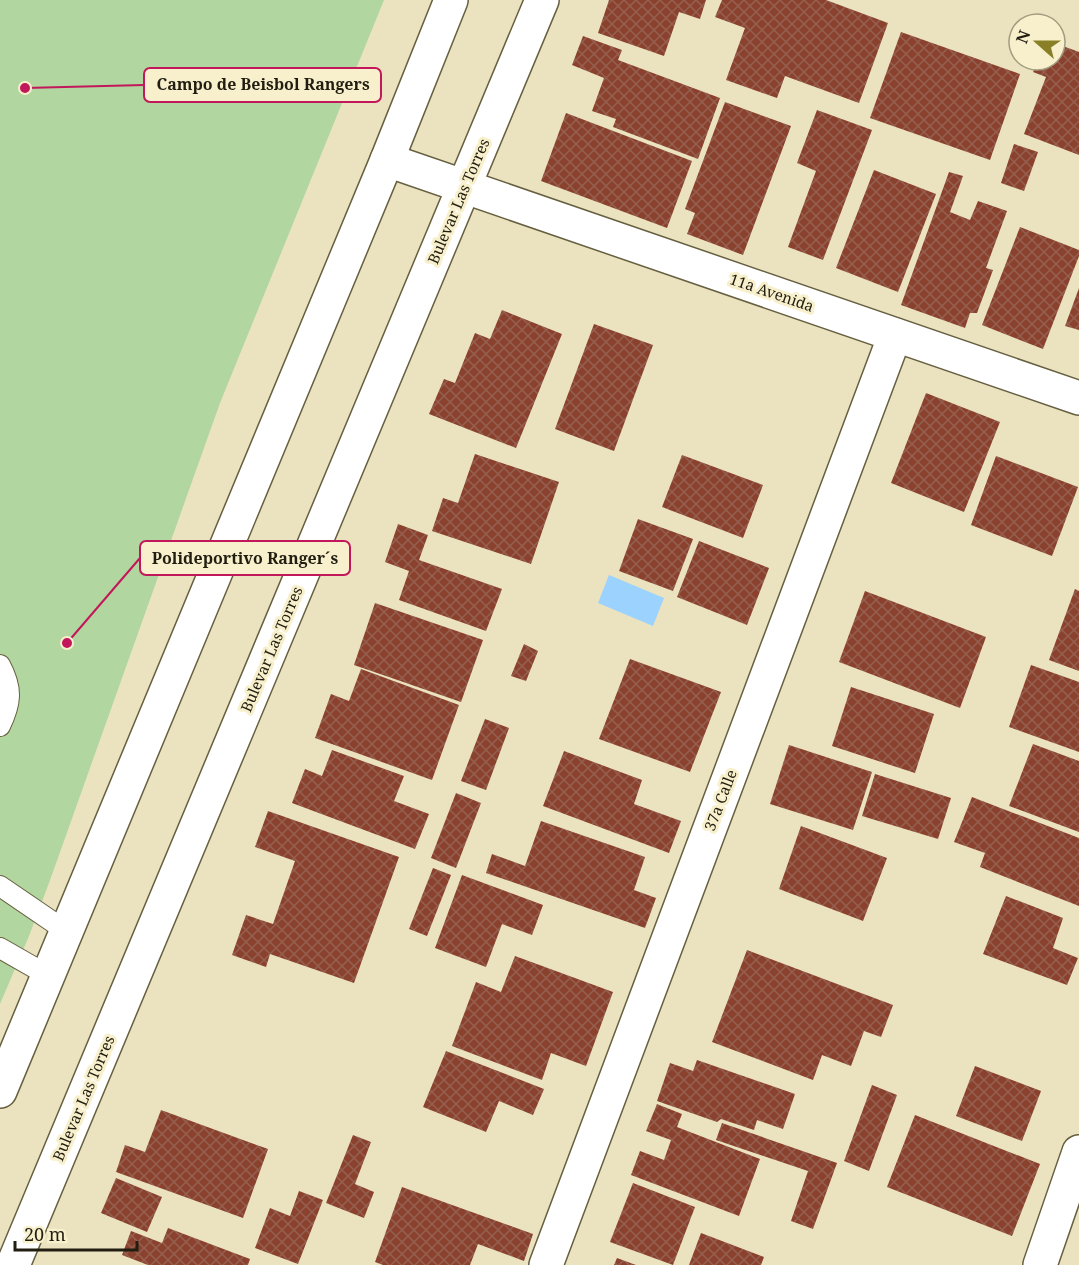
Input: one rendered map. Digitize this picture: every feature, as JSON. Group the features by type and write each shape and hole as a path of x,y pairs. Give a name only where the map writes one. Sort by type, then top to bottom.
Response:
{"street":[{"path":"0,1091 387,160 451,0"},
{"name":"Bulevar Las Torres","path":"13,1265 542,0"},
{"name":"11a Avenida","path":"387,160 1079,398"},
{"name":"37a Calle","path":"546,1265 895,335"},
{"path":"1040,1265 1079,1152"}],"lane":[{"path":"0,666 7,678 9,707 0,726"},
{"path":"0,886 66,931"},
{"path":"0,948 49,976"}],"green space":[{"path":"0,0 384,0 220,403 49,883 0,1004"}],"water":[{"path":"609,575 664,598 653,626 598,603"}],"building":[{"path":"609,0 706,0 700,19 679,12 664,56 598,33"},
{"path":"722,0 826,0 888,23 859,103 785,76 777,98 726,80 745,28 715,17"},
{"path":"901,32 1007,69 1007,72 1020,74 990,160 870,118"},
{"path":"583,36 622,50 618,60 720,98 698,159 613,127 616,119 592,111 604,78 572,65"},
{"path":"1067,48 1079,52 1079,155 1024,134 1046,77 1033,72 1067,72"},
{"path":"725,102 791,126 743,255 687,234 695,213 685,209"},
{"path":"817,110 872,130 823,260 788,247 816,171 797,163"},
{"path":"566,113 692,161 667,228 541,181"},
{"path":"1014,144 1038,152 1024,191 1001,183"},
{"path":"874,170 936,194 898,292 836,268"},
{"path":"949,172 963,176 950,212 970,220 978,201 1007,211 986,268 993,270 977,313 970,313 965,328 901,305"},
{"path":"1020,227 1079,250 1079,256 1043,349 982,325"},
{"path":"1079,288 1079,330 1065,326"},
{"path":"502,310 562,334 516,448 429,414 444,379 455,383 475,333 490,339"},
{"path":"594,324 653,345 614,451 555,429"},
{"path":"926,393 1000,422 964,512 891,483"},
{"path":"475,454 559,482 531,564 432,531 443,498 458,503"},
{"path":"682,455 763,485 743,538 662,507"},
{"path":"996,456 1078,487 1052,556 971,525"},
{"path":"638,519 693,539 673,591 619,571"},
{"path":"398,524 428,535 419,560 502,589 486,631 399,600 409,571 385,562"},
{"path":"699,541 769,568 747,625 677,597"},
{"path":"1075,589 1079,591 1079,671 1049,660"},
{"path":"865,591 986,637 960,708 839,662"},
{"path":"375,603 483,640 461,702 354,665"},
{"path":"524,644 538,651 526,681 511,676"},
{"path":"630,659 721,692 690,772 599,739"},
{"path":"1031,665 1079,682 1079,752 1009,727"},
{"path":"361,669 459,705 432,780 315,738 331,694 349,701"},
{"path":"851,687 934,714 915,773 832,746"},
{"path":"485,719 509,728 486,790 461,781"},
{"path":"1033,744 1079,761 1079,832 1009,806"},
{"path":"789,745 872,772 853,830 770,804"},
{"path":"332,750 404,776 394,801 429,814 415,849 292,803 305,769 322,776"},
{"path":"564,751 642,780 634,804 681,821 669,853 543,806"},
{"path":"875,774 951,798 938,839 862,816"},
{"path":"456,793 481,803 456,868 431,858"},
{"path":"972,797 1079,838 1079,906 980,867 985,853 954,842"},
{"path":"268,811 399,857 354,983 270,954 266,967 232,955 246,915 273,924 295,861 255,847"},
{"path":"541,821 645,857 634,890 656,898 645,928 486,873 492,854 525,866"},
{"path":"801,826 887,858 863,921 779,889"},
{"path":"433,868 451,875 427,936 409,929"},
{"path":"462,875 543,905 532,935 502,924 486,967 435,948"},
{"path":"1006,896 1063,918 1053,948 1078,958 1067,985 983,954"},
{"path":"747,950 893,1005 881,1037 864,1031 851,1066 822,1055 813,1080 712,1042"},
{"path":"515,956 613,992 586,1066 551,1053 542,1080 452,1046 476,982 501,992"},
{"path":"446,1051 544,1089 533,1115 499,1101 486,1132 423,1107"},
{"path":"697,1060 795,1094 783,1129 757,1120 754,1130 721,1119 717,1122 657,1101 670,1063 693,1071"},
{"path":"975,1066 1041,1091 1022,1141 956,1116"},
{"path":"872,1085 897,1095 869,1171 844,1161"},
{"path":"657,1104 682,1114 677,1127 760,1159 739,1216 631,1175 640,1151 664,1160 671,1140 646,1131"},
{"path":"161,1110 268,1149 243,1218 116,1172 125,1145 145,1152"},
{"path":"915,1115 1040,1164 1012,1236 887,1187"},
{"path":"722,1123 837,1163 813,1229 791,1221 808,1171 716,1140"},
{"path":"353,1135 371,1142 355,1184 374,1192 364,1218 326,1203"},
{"path":"116,1178 162,1197 147,1232 101,1213"},
{"path":"633,1183 695,1207 673,1265 610,1242"},
{"path":"402,1187 533,1234 524,1261 478,1244 470,1265 383,1265 375,1262"},
{"path":"299,1191 323,1200 298,1264 255,1248 270,1208 290,1216"},
{"path":"168,1228 250,1259 248,1265 148,1265 122,1255 131,1231 162,1243"},
{"path":"701,1233 764,1257 761,1265 689,1265"},
{"path":"617,1258 636,1265 614,1265"}],"place":[{"name":"Campo de Beisbol Rangers","path":"25,88"},
{"name":"Polideportivo Ranger´s","path":"67,643"}]}
